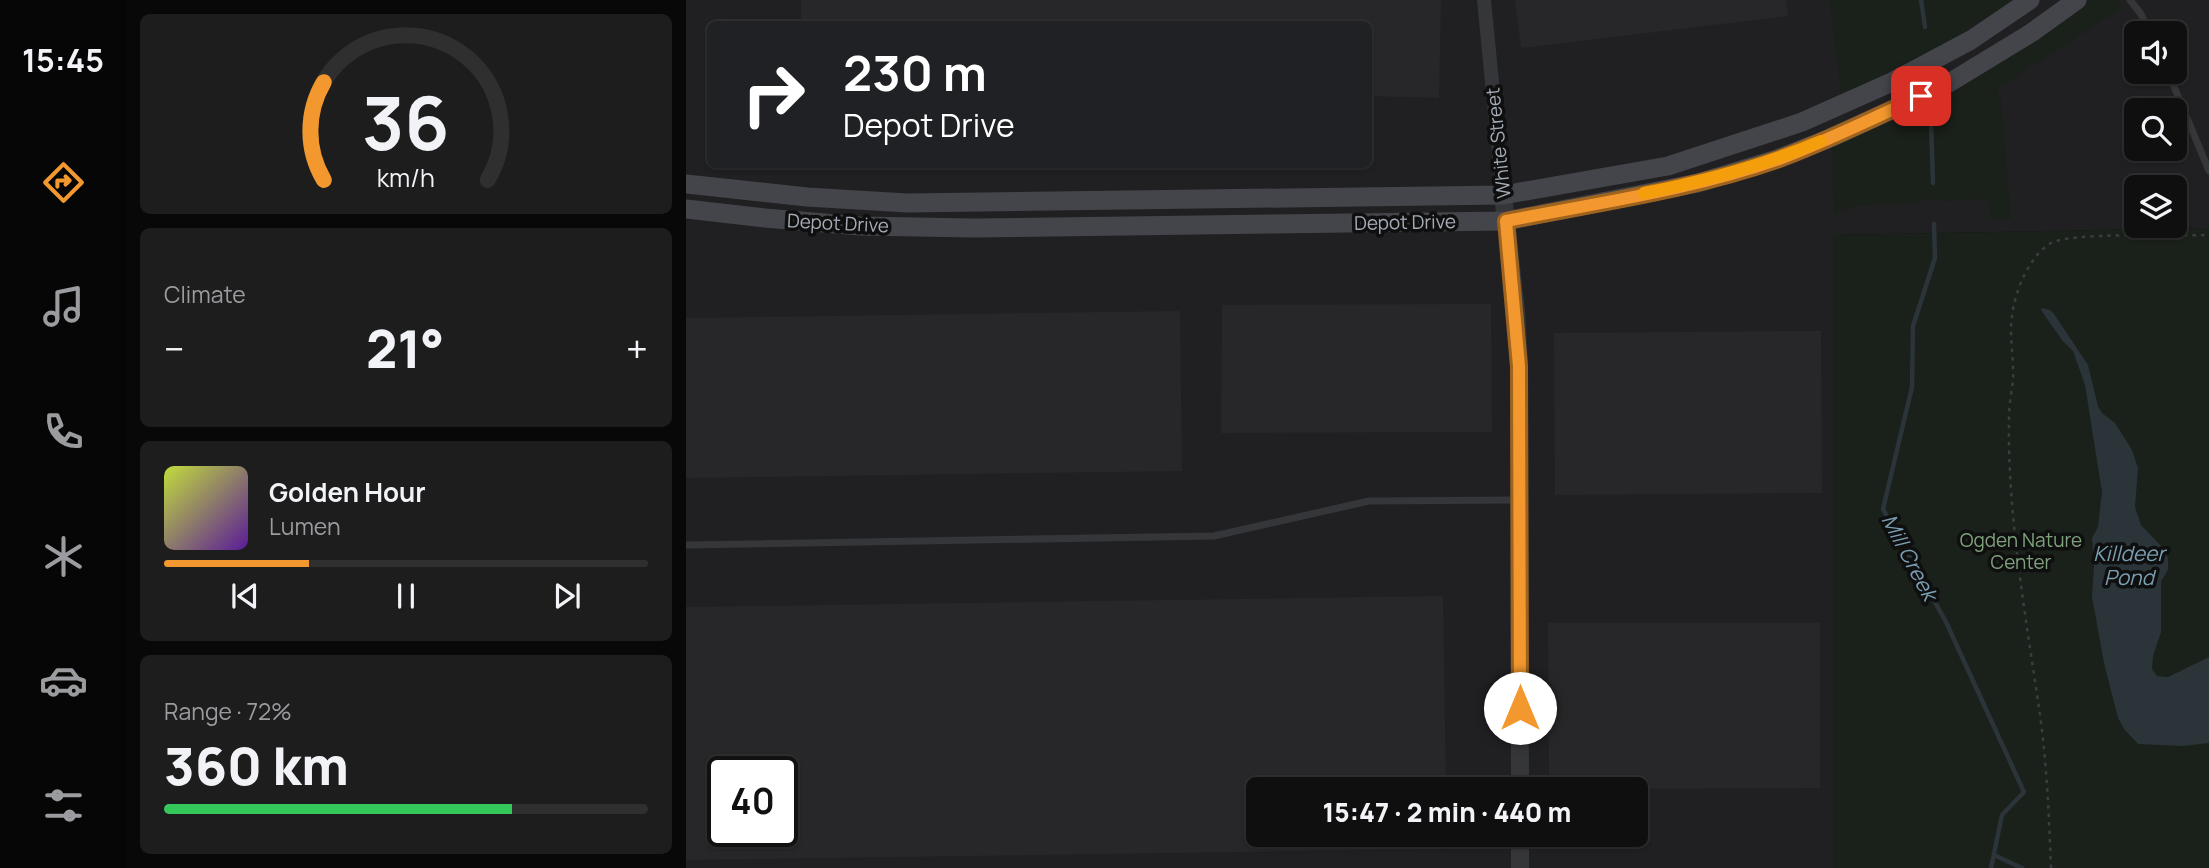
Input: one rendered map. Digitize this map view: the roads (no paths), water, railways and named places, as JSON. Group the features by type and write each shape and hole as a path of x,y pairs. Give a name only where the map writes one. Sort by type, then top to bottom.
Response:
{"main road":[{"name":"Depot Drive","path":"686,184 807,197 908,203 1503,195 1668,166 1802,122 1892,82 1971,40 2030,0"},
{"name":"Depot Drive","path":"686,209 859,226 974,228 1506,221 1698,183 1777,159 1944,86 2031,33 2077,0"}],"street":[{"name":"White Street","path":"1484,0 1519,366 1520,777"},
{"path":"1520,847 1520,868"}],"lane":[{"path":"2130,0 2144,21"},
{"path":"2173,84 2209,170"},
{"path":"686,545 1214,536 1370,501 1520,500"}],"water":[{"name":"Killdeer Pond","path":"2042,308 2054,314 2088,365 2098,406 2102,413 2115,423 2132,450 2138,468 2135,507 2141,525 2162,547 2168,558 2168,570 2161,581 2161,632 2153,656 2152,669 2157,676 2168,677 2209,657 2209,743 2183,746 2138,744 2118,718 2104,663 2092,597 2092,538 2098,527 2102,492 2085,385 2073,351 2062,340"}],"waterway":[{"name":"Mill Creek","path":"1921,0 1925,27"},
{"name":"Mill Creek","path":"1931,124 1933,183"},
{"name":"Mill Creek","path":"1934,224 1935,258 1913,326 1912,387 1883,509 1946,622 2024,792 2002,815 1991,868"},
{"path":"1994,855 2022,868"}],"park label":[{"name":"Ogden Nature Center","path":"2021,551"}]}
